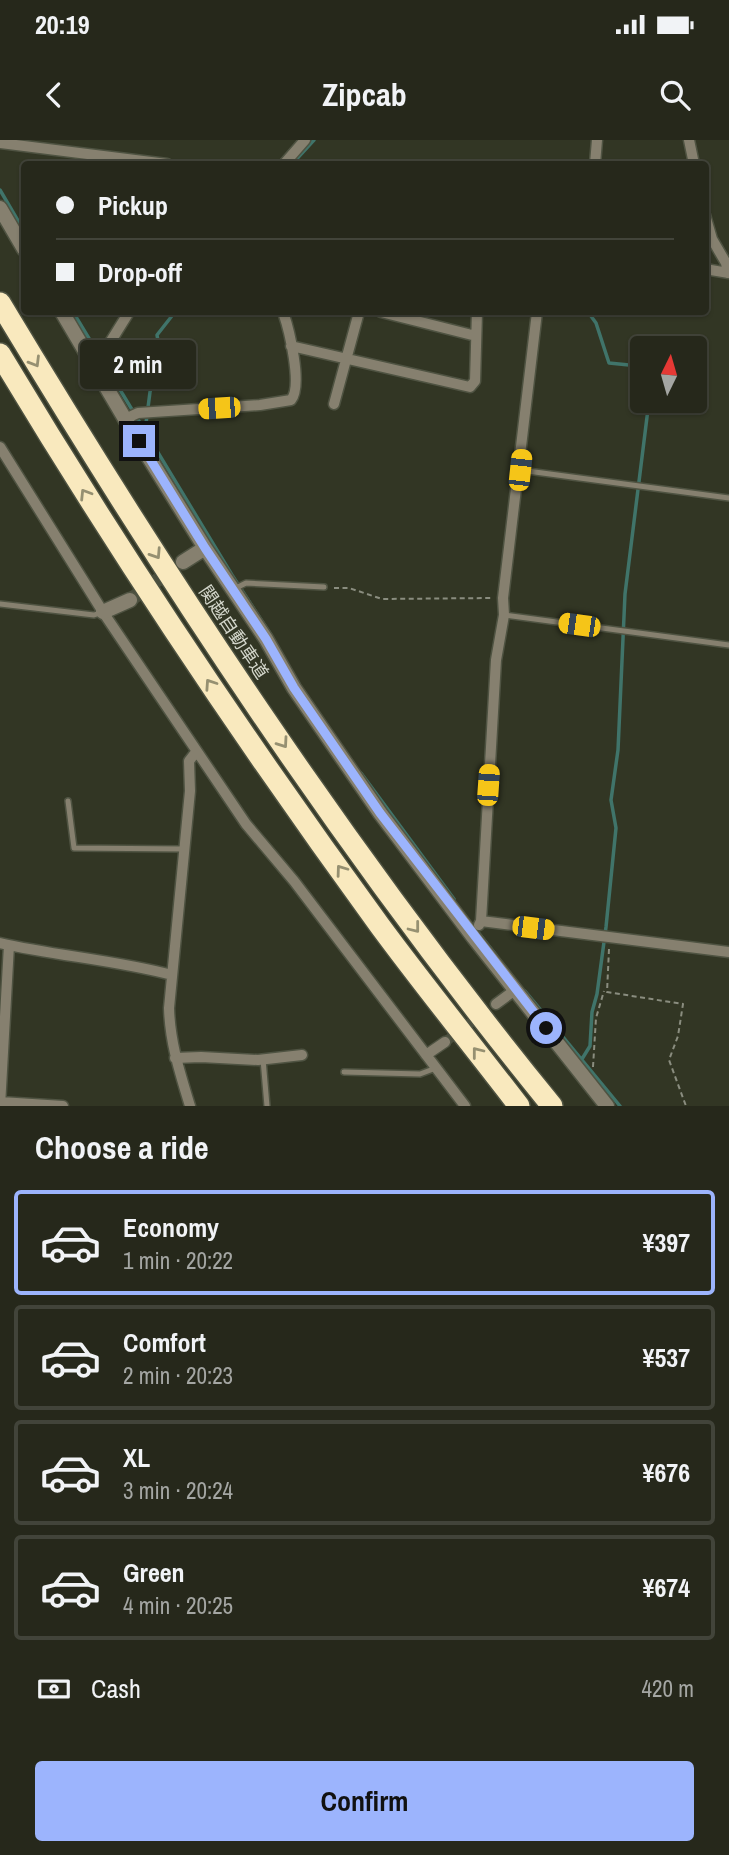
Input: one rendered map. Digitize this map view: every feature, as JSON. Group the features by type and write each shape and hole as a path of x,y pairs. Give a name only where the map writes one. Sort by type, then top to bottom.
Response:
{"highway":[{"name":"関越自動車道","path":"0,303 78,433 174,584 278,736 406,917 552,1106"},
{"path":"0,354 159,610 253,748 382,928 519,1106"}],"street":[{"path":"70,153 72,140"},
{"path":"287,161 305,140"},
{"path":"594,161 597,140"},
{"path":"689,140 693,161"},
{"path":"0,142 141,161"},
{"path":"0,208 21,244"},
{"path":"709,229 729,273 709,270"},
{"path":"64,315 125,419 205,548 266,639 294,688 380,813 607,1106"},
{"path":"90,360 106,349 127,315"},
{"path":"125,419 138,414 260,405 291,400 296,391 291,346 284,315"},
{"path":"334,404 358,315"},
{"path":"393,315 476,336"},
{"path":"291,346 470,387 475,381 477,315"},
{"path":"474,937 481,922 496,660 504,615 503,598 537,315"},
{"path":"0,447 103,612 247,824 294,881 465,1106"},
{"path":"183,562 205,548"},
{"path":"103,612 130,600"},
{"path":"190,1106 175,1058 169,1008 190,792 189,761 197,752"},
{"path":"481,922 729,952"},
{"path":"63,1106 1,1104 5,944 147,968 173,975"},
{"path":"496,1004 515,990"},
{"path":"426,1055 445,1042"},
{"path":"175,1058 201,1056 263,1059 302,1055"}],"lane":[{"path":"520,470 729,498"},
{"path":"234,589 246,583 324,587"},
{"path":"0,604 94,615 103,612"},
{"path":"504,615 729,645"},
{"path":"68,802 74,848 184,849"},
{"path":"263,1059 267,1106"},
{"path":"344,1072 420,1074 436,1068"}],"path":[{"path":"324,587 349,588 382,599 503,598"},
{"path":"593,1067 596,1018 605,991 611,937"},
{"path":"605,991 683,1004 678,1035 669,1060 686,1106"}],"waterway":[{"path":"295,161 314,140"},
{"path":"0,190 21,226"},
{"path":"75,315 271,635"},
{"path":"145,431 150,392 160,353 157,335 173,315"},
{"path":"590,315 596,323 609,363 630,365"},
{"path":"582,1059 590,1046 592,1012 606,927 616,828 611,800 618,750 625,594 648,413"},
{"path":"361,773 454,899"},
{"path":"477,931 496,955"},
{"path":"525,991 620,1106"}],"tunnel":[{"path":"130,600 174,568"},
{"path":"445,1042 496,1004"}],"route":[{"path":"139,441 205,548 266,639 294,688 380,813 546,1028"}]}
